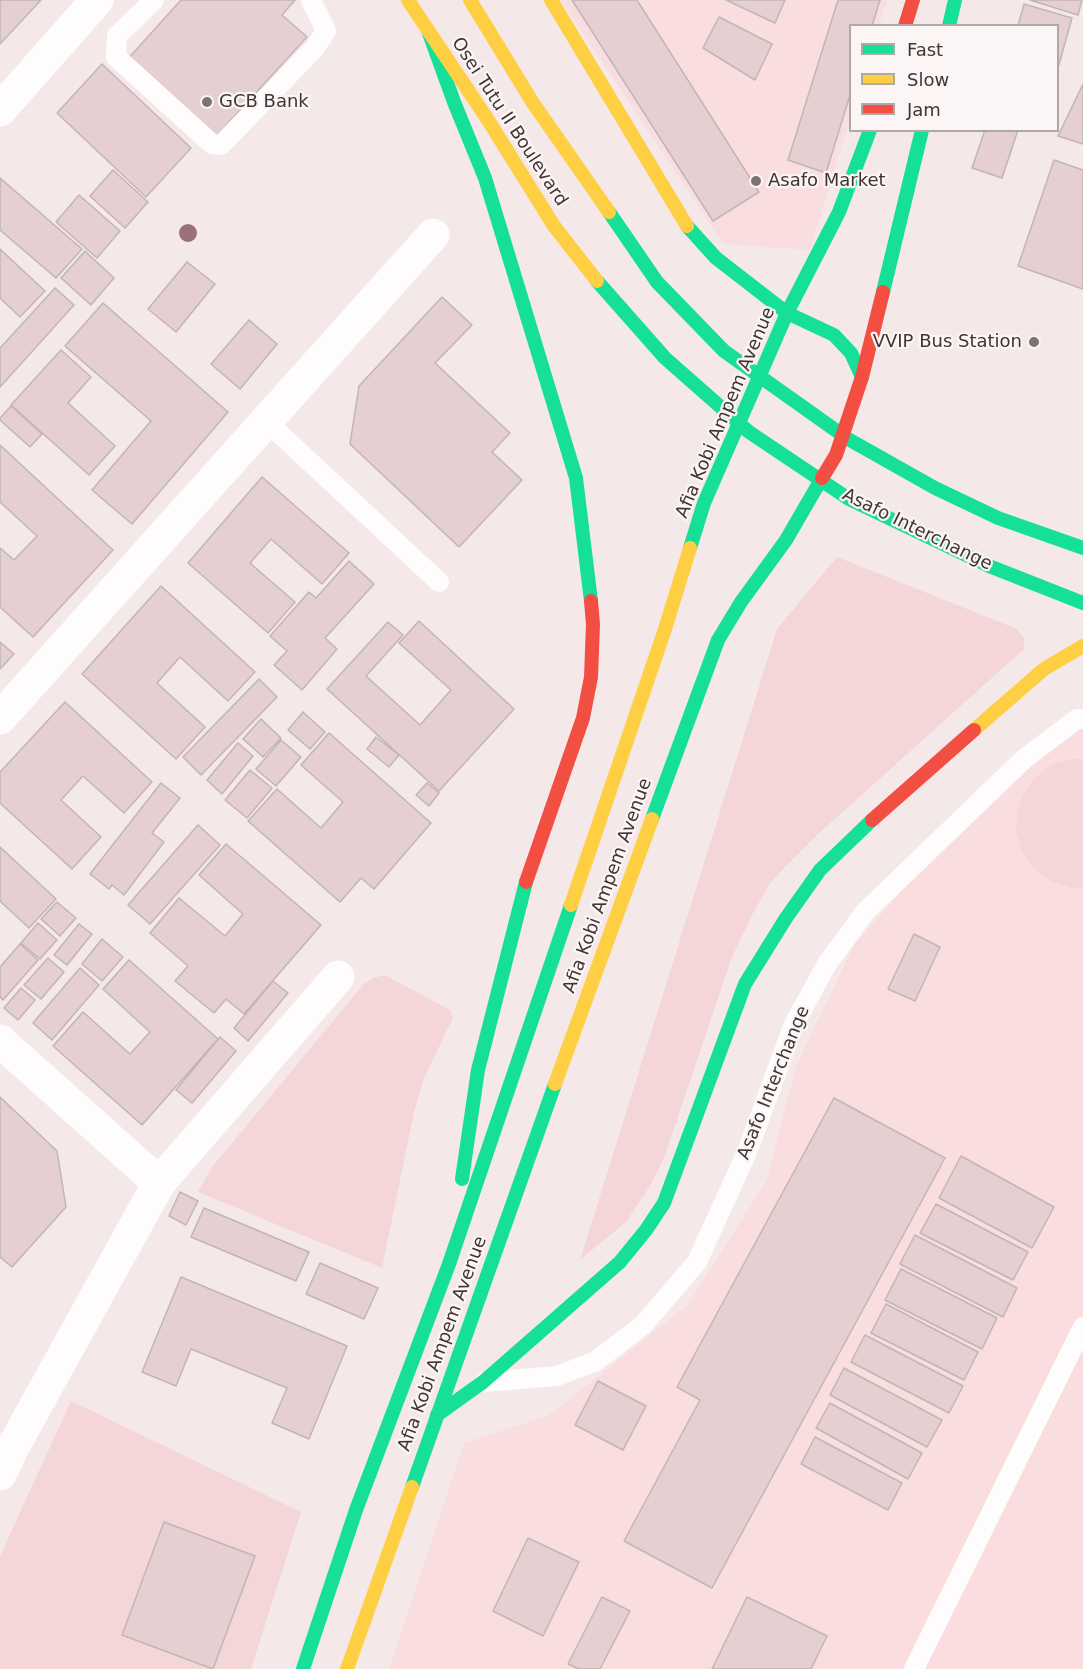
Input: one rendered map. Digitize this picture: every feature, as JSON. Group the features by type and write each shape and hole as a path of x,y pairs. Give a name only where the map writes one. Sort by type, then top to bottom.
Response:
{"main road":[{"name":"Osei Tutu II Boulevard","path":"408,0 580,263"},
{"name":"Osei Tutu II Boulevard","path":"470,0 533,103 657,282 724,351 848,439 935,488 998,518 1083,548"},
{"path":"551,0 689,228 716,258 787,313 834,335 851,353 862,377"},
{"path":"906,24 913,0"},
{"path":"949,24 955,0"},
{"path":"429,33 485,178 576,478 588,564 593,624 591,677 583,718 525,884 478,1070 449,1264"},
{"name":"Afia Kobi Ampem Avenue","path":"303,1669 356,1510 449,1264 665,629 704,503 787,313 839,212 869,132"},
{"name":"Afia Kobi Ampem Avenue","path":"347,1669 591,983 718,640 741,602 786,540 836,455 862,377 922,132"},
{"name":"Asafo Interchange","path":"580,263 665,358 748,432 849,499 989,566 1083,603"},
{"path":"437,1415 483,1383 620,1262 646,1230 664,1203 745,984 786,918 820,870 897,796 1044,669 1083,646"}],"street":[{"path":"0,110 97,0"},
{"path":"0,718 433,236"},
{"path":"0,1474 159,1184 338,977"},
{"path":"0,1041 159,1184"}],"lane":[{"path":"154,0 117,36 116,57 212,144 221,145 314,49 326,31 311,0"},
{"path":"266,422 439,582"},
{"name":"Asafo Interchange","path":"483,1383 557,1376 596,1361 644,1325 697,1262 747,1152 794,1024 827,964 865,912 1024,759 1077,719 1083,719"},
{"path":"914,1669 1083,1327"}],"shaded area":[{"name":"Asafo Market","path":"561,0 887,0 879,24 849,24 849,122 810,250 723,244"},
{"path":"837,557 1017,629 1024,638 1024,649 816,836 770,883 732,957 664,1158 650,1186 626,1222 580,1260 777,629"},
{"path":"1083,707 1083,1669 389,1669 464,1443 548,1416 687,1306 767,1180 796,1066 854,945 1034,741"},
{"path":"1071,759 1083,759 1083,888 1071,888 1051,881 1035,869 1023,853 1016,834 1017,813 1023,794 1035,778 1051,765"},
{"path":"385,975 450,1010 453,1018 424,1078 414,1112 382,1268 198,1192 212,1167 363,985 373,978"},
{"path":"71,1401 301,1512 251,1669 0,1669 0,1556"}],"building":[{"path":"0,0 41,0 0,44"},
{"name":"GCB Bank","path":"181,0 295,0 282,15 307,37 211,142 125,62"},
{"path":"572,0 637,0 759,192 713,221"},
{"path":"726,0 785,0 775,23"},
{"path":"838,0 880,0 873,24 849,24 849,98 826,173 788,160"},
{"path":"1030,0 1082,0 1078,15"},
{"path":"1024,4 1072,18 1059,64 1059,24 1019,24"},
{"path":"719,17 772,44 755,80 703,48"},
{"path":"102,64 191,148 146,197 57,113"},
{"path":"1083,84 1083,144 1058,136"},
{"path":"984,132 1017,132 1002,178 972,168"},
{"path":"1054,160 1083,170 1083,289 1018,266"},
{"path":"113,170 148,202 125,228 90,196"},
{"path":"0,178 82,249 56,278 0,230"},
{"path":"79,195 120,231 97,258 56,222"},
{"path":"0,249 45,291 20,317 0,298"},
{"path":"85,251 114,278 91,305 61,278"},
{"path":"187,262 215,284 176,332 148,309"},
{"path":"55,288 74,305 0,387 0,348"},
{"path":"442,297 472,325 435,363 510,433 492,452 522,480 459,547 350,444 359,386"},
{"path":"103,303 228,412 132,524 92,490 151,421 65,346"},
{"path":"249,320 277,344 240,389 211,364"},
{"path":"61,350 91,377 68,403 115,446 89,475 11,405"},
{"path":"11,406 42,434 30,447 0,420"},
{"path":"0,445 113,550 33,637 0,607 0,548 14,560 37,536 0,502"},
{"path":"262,477 349,553 322,584 271,539 250,563 295,602 268,633 188,563"},
{"path":"349,561 374,584 325,638 337,649 302,690 274,665 287,651 270,636 309,592 316,598"},
{"path":"161,586 255,672 228,701 180,657 157,683 205,727 176,759 82,674"},
{"path":"419,621 514,709 439,791 327,689 388,622 403,635 366,676 420,725 451,690 399,643"},
{"path":"0,642 14,654 0,669"},
{"path":"259,679 277,697 201,775 183,757"},
{"path":"65,702 152,782 124,813 83,776 61,800 101,837 72,869 0,803 0,772"},
{"path":"303,712 325,732 310,749 288,730"},
{"path":"261,719 281,738 263,757 243,739"},
{"path":"329,733 431,823 374,889 361,878 340,902 248,821 277,789 321,828 343,802 301,765"},
{"path":"376,737 399,755 389,767 367,749"},
{"path":"281,740 301,757 276,786 256,769"},
{"path":"238,743 253,756 222,794 207,780"},
{"path":"250,770 272,788 247,818 225,800"},
{"path":"161,783 180,798 152,833 164,842 124,895 112,885 109,889 90,874"},
{"path":"427,783 439,793 429,806 416,795"},
{"path":"198,825 220,845 150,924 128,905"},
{"path":"226,844 321,925 244,1014 226,999 214,1013 175,981 188,966 150,933 179,898 225,936 243,914 199,875"},
{"path":"0,847 56,899 29,928 0,901"},
{"path":"57,902 76,918 60,936 41,919"},
{"path":"38,923 57,940 40,959 21,943"},
{"path":"79,924 92,934 67,965 54,955"},
{"path":"914,934 940,947 915,1001 888,989"},
{"path":"102,939 123,957 102,981 82,964"},
{"path":"20,944 38,960 3,1000 0,997 0,967"},
{"path":"48,958 64,972 41,999 24,985"},
{"path":"129,960 218,1039 142,1125 53,1046 83,1012 130,1054 150,1032 103,989"},
{"path":"80,968 99,985 52,1040 33,1023"},
{"path":"273,981 288,993 248,1041 234,1028"},
{"path":"21,988 35,1000 18,1020 4,1008"},
{"path":"220,1037 236,1051 192,1103 176,1090"},
{"path":"0,1097 57,1151 66,1207 12,1267 0,1257"},
{"path":"834,1098 945,1158 712,1588 624,1541 700,1400 677,1387"},
{"path":"961,1156 1054,1207 1032,1248 939,1198"},
{"path":"180,1192 198,1201 186,1225 169,1216"},
{"path":"936,1204 1028,1252 1013,1280 920,1233"},
{"path":"204,1208 309,1252 296,1281 191,1237"},
{"path":"915,1235 1017,1288 1003,1317 900,1264"},
{"path":"320,1263 378,1288 364,1319 306,1294"},
{"path":"901,1269 997,1318 982,1349 885,1300"},
{"path":"181,1277 347,1346 309,1439 272,1423 287,1388 191,1349 176,1386 142,1372"},
{"path":"886,1304 978,1352 964,1380 871,1333"},
{"path":"865,1335 963,1386 949,1413 851,1362"},
{"path":"844,1368 942,1420 927,1447 830,1395"},
{"path":"598,1381 646,1406 623,1450 575,1425"},
{"path":"830,1403 922,1453 908,1479 816,1428"},
{"path":"815,1437 902,1483 888,1510 801,1464"},
{"path":"164,1522 255,1556 213,1669 122,1635"},
{"path":"528,1538 579,1562 543,1636 493,1611"},
{"path":"602,1597 630,1611 600,1669 579,1669 568,1664"},
{"path":"747,1597 827,1636 811,1669 712,1669"}],"traffic: fast":[{"path":"949,24 955,0"},
{"path":"429,33 485,178 576,478 591,601"},
{"path":"690,548 704,503 787,313 839,212 869,132"},
{"path":"883,292 922,132"},
{"path":"609,212 657,282 724,351 848,439 935,488 998,518 1083,548"},
{"path":"687,226 716,258 787,313 834,335 851,353 862,377"},
{"path":"597,281 665,358 749,432 849,499 989,566 1083,603"},
{"path":"652,819 718,640 741,602 786,540 822,478"},
{"path":"437,1415 483,1382 620,1262 646,1230 664,1203 745,984 786,918 820,870 872,820"},
{"path":"462,1179 478,1070 526,882"},
{"path":"303,1669 356,1510 449,1264 571,905"},
{"path":"412,1487 555,1084"}],"traffic: slow":[{"path":"408,0 488,120 554,226 597,281"},
{"path":"470,0 533,103 609,212"},
{"path":"551,0 687,226"},
{"path":"571,905 665,629 690,548"},
{"path":"974,730 1044,669 1083,646"},
{"path":"555,1084 652,819"},
{"path":"347,1669 412,1487"}],"traffic: jam":[{"path":"906,24 913,0"},
{"path":"822,478 836,455 862,377 883,292"},
{"path":"526,882 583,718 591,677 593,624 591,601"},
{"path":"872,820 974,730"}],"place":[{"name":"GCB Bank","path":"207,102"},
{"name":"Asafo Market","path":"756,181"},
{"name":"VVIP Bus Station","path":"1034,342"}]}
